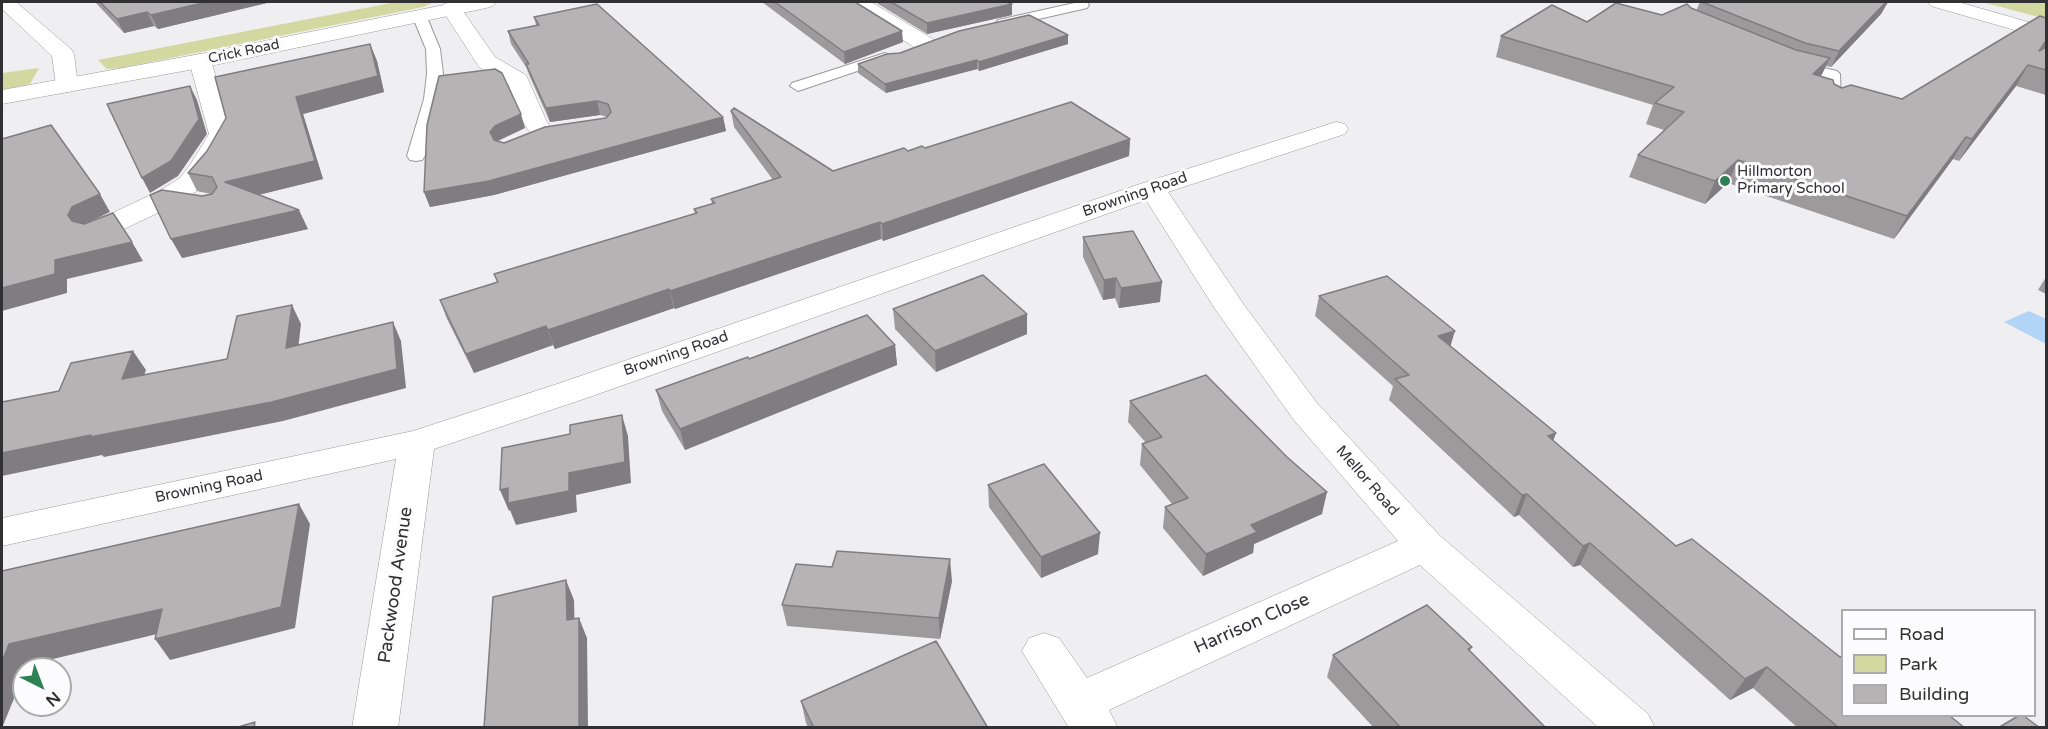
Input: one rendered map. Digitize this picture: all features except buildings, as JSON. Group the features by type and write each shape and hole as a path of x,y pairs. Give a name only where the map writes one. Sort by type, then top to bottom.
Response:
{"main road":[{"path":"5,2 63,54 67,85"},
{"path":"858,2 933,41 892,55"},
{"path":"1938,2 2046,33"},
{"path":"467,4 488,62 518,80 554,131 517,143"},
{"name":"Crick Road","path":"2,97 200,61 467,4"},
{"path":"95,232 169,197 189,184 201,168 221,134 200,61"},
{"name":"Browning Road","path":"2,532 417,442 569,392 1152,189 1336,129"},
{"name":"Mellor Road","path":"1152,189 1174,219 1231,309 1305,411 1425,546 1632,728"},
{"path":"169,197 200,202"},
{"name":"Packwood Avenue","path":"375,728 417,442"},
{"name":"Harrison Close","path":"1044,651 1088,715 1425,546"}],"lane":[{"path":"993,26 1082,5"},
{"path":"416,156 432,99 435,74 433,49 424,22 419,15"},
{"path":"798,87 892,55"},
{"path":"1783,62 1832,74 1833,103"}],"green space":[{"path":"396,2 432,3 423,7 121,68 107,69 98,60"},
{"path":"1982,2 2046,2 2046,19"},
{"path":"39,68 30,84 2,90 2,73"}],"water":[{"path":"2029,311 2046,319 2046,344 2004,322"}],"place":[{"name":"Hillmorton Primary School","path":"1725,181"}]}
